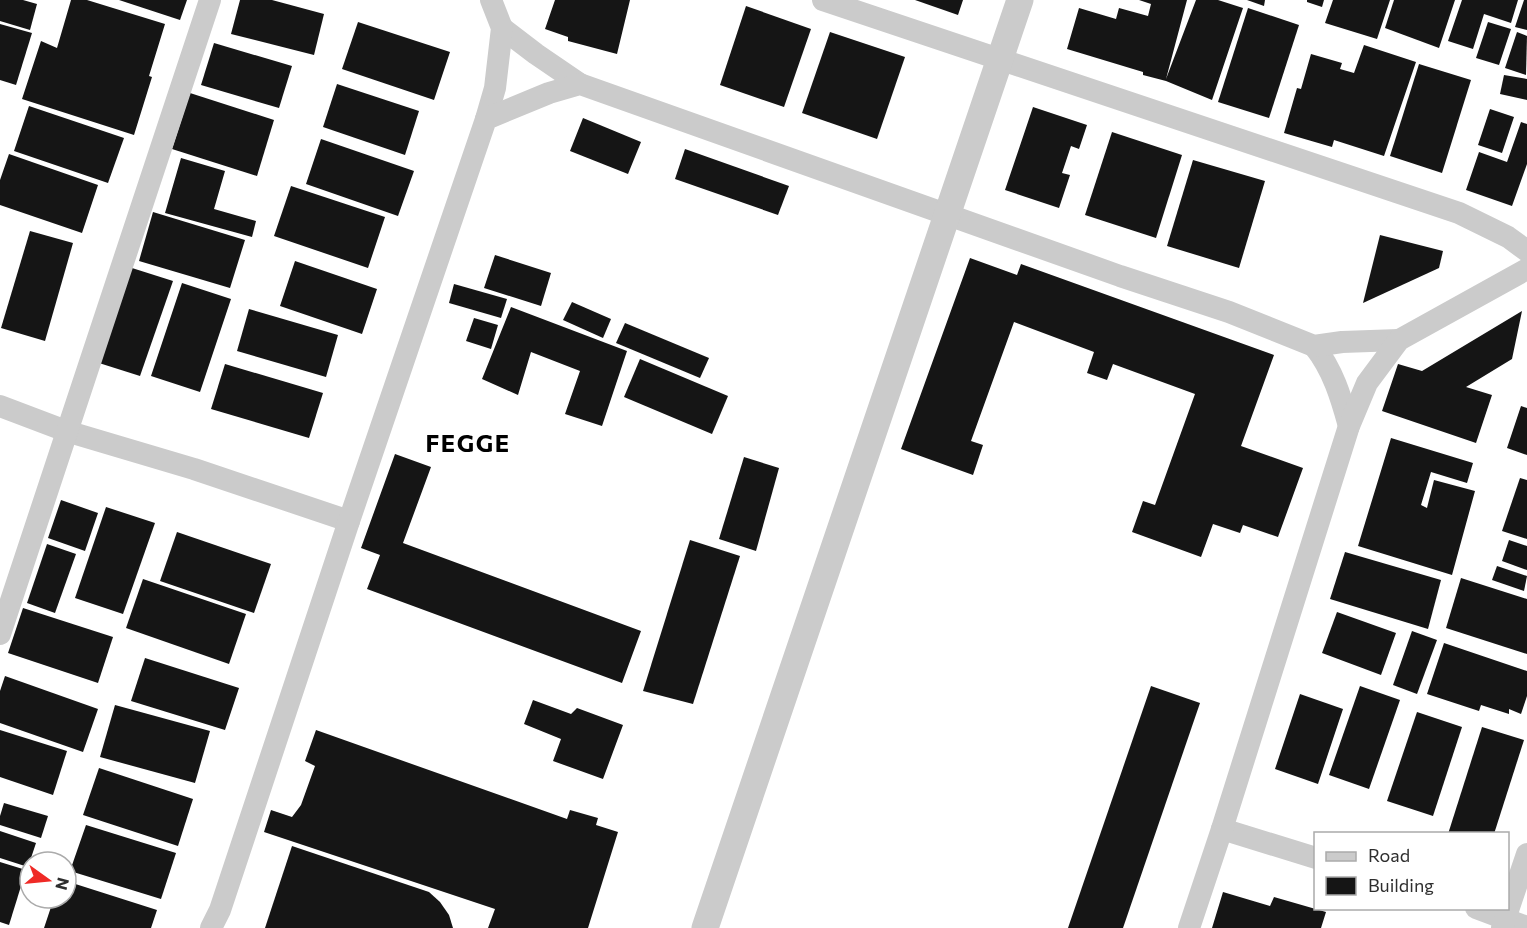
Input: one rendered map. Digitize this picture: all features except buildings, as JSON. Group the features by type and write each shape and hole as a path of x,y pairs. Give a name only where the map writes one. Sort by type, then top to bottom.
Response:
{"street":[{"path":"0,634 210,0"},
{"path":"220,922 348,521 486,119 495,88 502,28 491,0"},
{"path":"823,0 1459,213 1508,237 1527,251"},
{"path":"705,928 1020,0"},
{"path":"502,28 580,84 947,215 1230,312 1314,346 1342,342 1399,340"},
{"path":"486,119 549,93 580,84"},
{"path":"1189,928 1349,426 1367,383 1399,340 1527,269"},
{"path":"1314,346 1327,363 1336,383 1349,426"},
{"path":"0,406 66,431 194,469 348,521"},
{"path":"1222,830 1314,857"},
{"path":"1509,908 1527,854"},
{"path":"1478,910 1504,923 1527,927"}],"district":[{"name":"FEGGE","path":"468,444"}]}
